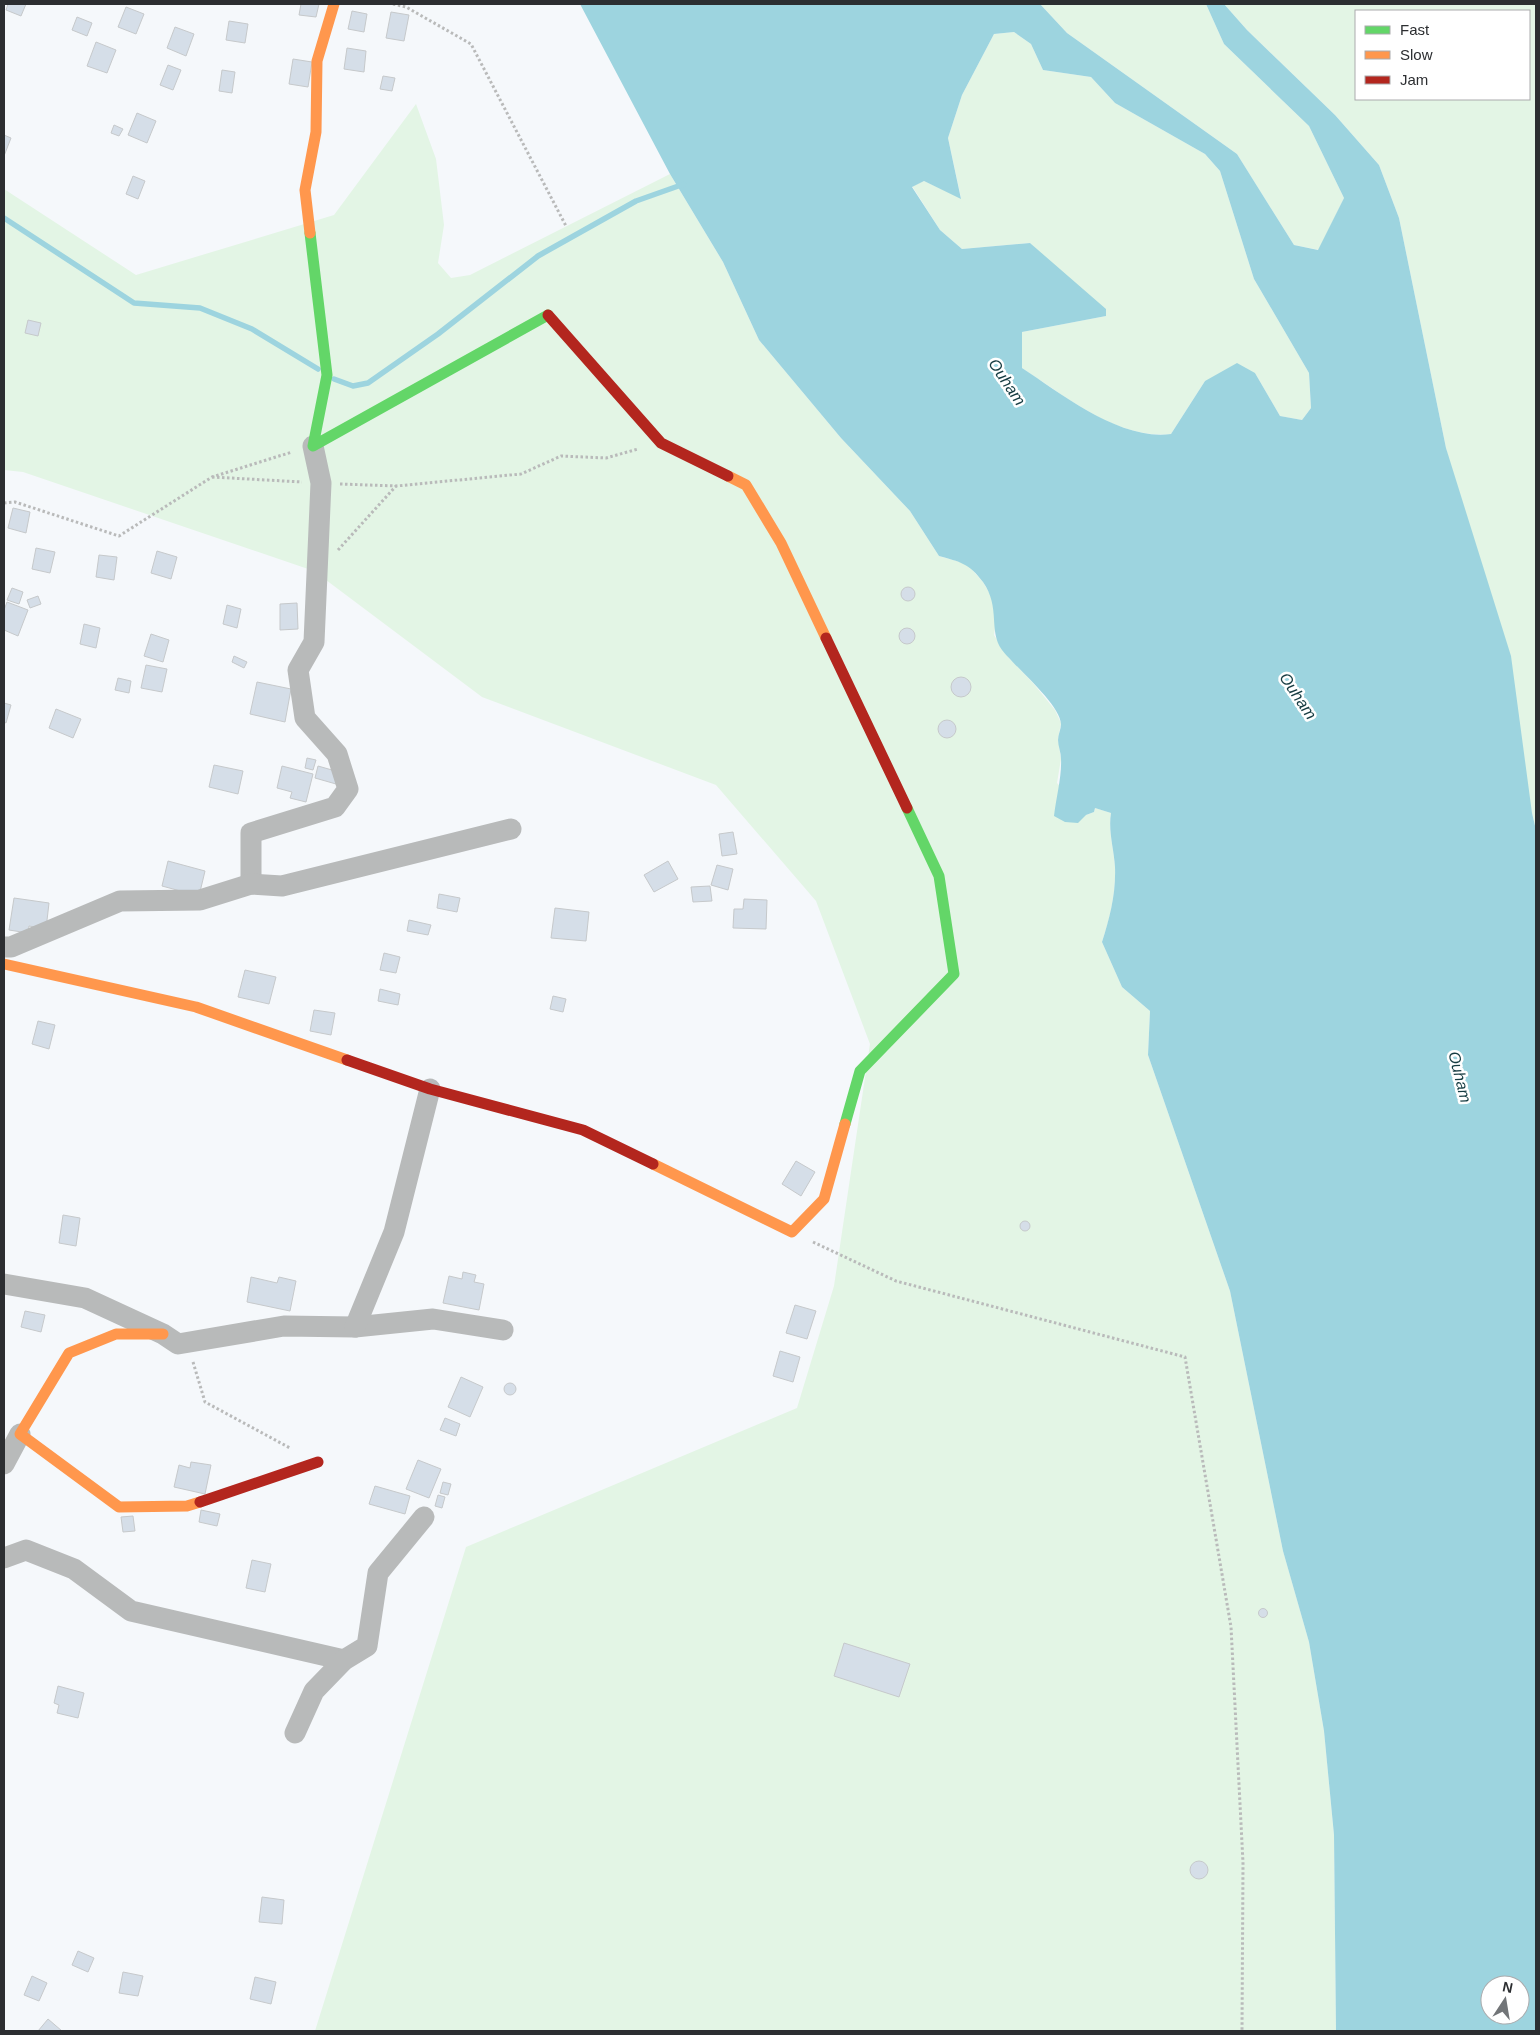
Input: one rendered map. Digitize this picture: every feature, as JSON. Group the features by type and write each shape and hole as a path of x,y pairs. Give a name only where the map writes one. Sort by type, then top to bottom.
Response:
{"street":[{"path":"251,884 251,833 335,807 348,790 337,754 306,718 298,670 314,642 321,483 313,446 327,375 305,190 316,132 317,61 334,4"},
{"path":"4,964 196,1007 430,1089 583,1130 792,1232 824,1200 860,1071 954,974 939,876 780,543 746,485 661,443 548,315 313,446"},
{"path":"4,947 10,947 120,901 200,900 251,884 282,886 511,829"},
{"path":"355,1327 394,1232 430,1089"},
{"path":"4,1284 86,1298 170,1339"},
{"path":"4,1464 69,1353 116,1334 170,1339 284,1326 355,1327 433,1320 503,1330"},
{"path":"20,1434 119,1507 187,1506 318,1462"},
{"path":"295,1733 314,1691 344,1660 367,1646 378,1573 424,1517"},
{"path":"4,1558 26,1550 74,1569 131,1611 344,1660"}],"path":[{"path":"393,4 406,7 471,44 566,226"},
{"path":"212,477 396,486 521,474 561,456 606,458 661,443"},
{"path":"4,503 15,502 119,536 212,477 313,446"},
{"path":"317,564 338,550 396,486"},
{"path":"792,1232 896,1281 1185,1357 1230,1627 1243,1863 1242,2031"},
{"path":"170,1339 194,1363 205,1402 318,1462"}],"green space":[{"path":"1040,4 1206,4 1224,44 1309,126 1344,198 1319,250 1294,245 1237,154 1067,33"},
{"path":"1224,4 1536,4 1536,830 1446,448 1399,218 1379,165 1335,115 1247,30"},
{"path":"1014,32 1031,44 1043,70 1091,77 1115,103 1205,154 1220,171 1254,279 1309,373 1311,408 1302,420 1280,416 1255,373 1205,381 1171,434 1151,434 1111,423 1073,402 1022,368 1022,332 1106,316 1030,243 962,249 940,230 912,186 924,181 961,198 948,138 962,95 994,34"},
{"path":"416,104 436,159 444,225 438,263 451,278 470,275 670,174 723,262 759,340 841,438 910,511 939,556 967,564 983,582 993,599 996,621 994,635 1009,658 1055,710 1061,723 1058,739 1061,759 1057,783 1086,815 1094,812 1095,808 1111,813 1110,826 1115,867 1115,886 1110,915 1102,942 1122,987 1150,1011 1148,1055 1230,1291 1283,1551 1309,1642 1324,1731 1334,1835 1336,2031 315,2031 466,1547 797,1408 834,1286 870,1044 816,901 716,785 482,697 314,571 23,472 4,470 4,189 136,275 334,215"}],"water":[{"name":"Ouham","path":"580,4 1040,4 1067,33 1237,154 1294,245 1318,250 1344,198 1309,126 1224,44 1206,4 1224,4 1247,30 1335,115 1379,165 1399,218 1446,448 1511,656 1532,813 1536,830 1536,2031 1336,2031 1334,1835 1324,1731 1309,1642 1283,1551 1230,1291 1148,1055 1150,1011 1122,987 1102,942 1115,886 1115,867 1110,826 1111,813 1095,808 1094,812 1086,815 1078,823 1065,822 1054,816 1061,766 1058,740 1061,724 1059,716 1045,696 1002,650 996,635 992,601 983,582 964,564 939,556 910,511 841,438 759,340 723,262 670,174","holes":["1014,32 1031,44 1043,70 1091,77 1115,103 1205,154 1220,171 1254,279 1309,373 1311,408 1302,420 1280,416 1255,373 1237,363 1205,381 1171,434 1152,434 1112,423 1073,402 1022,368 1022,332 1106,316 1106,309 1030,243 962,249 940,230 912,187 924,181 961,199 948,138 962,95 994,34"]}],"building":[{"path":"8,4 26,4 21,16 6,10"},
{"path":"301,4 319,4 316,17 299,15"},
{"path":"126,7 144,14 136,34 118,27"},
{"path":"352,11 367,14 364,32 348,29"},
{"path":"391,12 409,15 404,41 386,38"},
{"path":"77,17 92,23 87,36 72,30"},
{"path":"229,21 248,24 245,43 226,40"},
{"path":"175,27 194,34 186,56 167,48"},
{"path":"96,42 116,50 107,73 87,66"},
{"path":"347,48 366,51 364,72 344,69"},
{"path":"293,59 312,62 308,87 289,84"},
{"path":"168,65 181,70 173,90 160,85"},
{"path":"222,70 235,72 232,93 219,91"},
{"path":"383,76 395,78 392,91 380,89"},
{"path":"137,113 156,121 147,143 128,135"},
{"path":"114,125 123,129 119,136 111,133"},
{"path":"4,135 11,138 4,156"},
{"path":"133,176 145,181 138,199 126,194"},
{"path":"28,320 41,323 38,336 25,333"},
{"path":"13,508 30,512 26,533 8,528"},
{"path":"36,548 55,552 50,573 32,569"},
{"path":"157,551 177,557 171,579 151,573"},
{"path":"99,555 117,557 114,580 96,577"},
{"path":"908,587 913,589 915,594 913,599 908,601 903,599 901,594 903,589"},
{"path":"12,588 23,592 19,604 7,600"},
{"path":"38,596 41,604 30,608 27,600"},
{"path":"7,602 28,610 18,636 4,630 4,610"},
{"path":"297,603 298,629 280,630 280,604"},
{"path":"227,605 241,609 237,628 223,624"},
{"path":"84,624 100,628 96,648 80,644"},
{"path":"907,628 915,636 907,644 899,636"},
{"path":"151,634 169,640 163,662 144,656"},
{"path":"234,656 247,662 244,668 232,662"},
{"path":"146,665 167,669 162,692 141,688"},
{"path":"961,677 968,680 971,687 968,694 961,697 954,694 951,687 954,680"},
{"path":"118,678 131,681 129,693 115,690"},
{"path":"257,682 291,689 285,722 250,714"},
{"path":"4,703 11,705 6,723 4,722"},
{"path":"56,709 81,719 73,738 49,728"},
{"path":"947,720 953,723 956,729 953,735 947,738 941,735 938,729 941,723"},
{"path":"307,758 316,760 313,770 305,768"},
{"path":"214,765 243,771 238,794 209,787"},
{"path":"282,766 313,774 306,802 290,798 292,792 277,788"},
{"path":"318,766 339,772 336,784 315,778"},
{"path":"733,832 737,854 722,856 719,834"},
{"path":"168,861 205,871 199,896 162,886"},
{"path":"668,861 678,879 654,892 644,875"},
{"path":"717,865 733,869 728,890 711,885"},
{"path":"710,886 712,901 693,902 691,887"},
{"path":"439,894 460,898 457,912 437,908"},
{"path":"14,898 49,903 46,929 29,926 28,933 9,930"},
{"path":"744,899 767,900 766,929 733,928 734,909 743,909"},
{"path":"555,908 589,912 586,941 551,938"},
{"path":"409,920 431,925 428,935 407,931"},
{"path":"384,953 400,957 396,973 380,970"},
{"path":"245,970 276,977 269,1004 238,997"},
{"path":"380,989 400,994 398,1005 378,1001"},
{"path":"553,996 566,999 563,1012 550,1009"},
{"path":"314,1010 335,1013 331,1035 310,1031"},
{"path":"38,1021 55,1025 49,1049 32,1044"},
{"path":"796,1161 815,1172 801,1196 782,1184"},
{"path":"63,1215 80,1218 76,1246 59,1243"},
{"path":"1025,1221 1030,1226 1025,1231 1020,1226"},
{"path":"463,1272 476,1275 474,1282 484,1284 479,1310 443,1303 449,1276 462,1279"},
{"path":"251,1277 277,1283 279,1277 296,1281 290,1311 247,1302"},
{"path":"795,1305 816,1311 807,1339 786,1333"},
{"path":"25,1311 45,1315 41,1332 21,1327"},
{"path":"780,1351 800,1357 793,1382 773,1376"},
{"path":"461,1377 483,1387 470,1417 448,1407"},
{"path":"512,1383 515,1384 515,1394 508,1395 505,1394 504,1387 505,1384"},
{"path":"445,1418 460,1424 456,1436 440,1430"},
{"path":"418,1460 441,1469 429,1498 406,1489"},
{"path":"191,1462 211,1465 205,1494 174,1487 179,1465 190,1468"},
{"path":"443,1482 451,1484 448,1495 440,1493"},
{"path":"375,1486 410,1496 405,1514 369,1504"},
{"path":"438,1495 445,1497 442,1508 435,1506"},
{"path":"201,1510 220,1514 217,1526 199,1522"},
{"path":"133,1516 135,1531 123,1532 121,1517"},
{"path":"252,1560 271,1564 265,1592 246,1588"},
{"path":"1263,1609 1267,1613 1263,1617 1259,1613"},
{"path":"844,1643 910,1664 899,1697 834,1676"},
{"path":"58,1686 84,1693 78,1718 57,1713 59,1705 54,1703"},
{"path":"1195,1861 1203,1861 1208,1866 1206,1877 1195,1879 1190,1874 1190,1866"},
{"path":"262,1897 284,1900 282,1924 259,1922"},
{"path":"78,1951 94,1958 88,1972 72,1965"},
{"path":"123,1972 143,1976 138,1996 119,1993"},
{"path":"32,1976 47,1983 39,2001 24,1995"},
{"path":"255,1977 276,1982 271,2004 250,1999"},
{"path":"48,2019 62,2031 38,2031"}],"waterway":[{"path":"334,379 353,386 368,383 438,334 538,256 636,201 684,184"},
{"path":"4,218 134,303 200,308 252,329 318,369"}],"traffic: fast":[{"path":"310,233 327,375 313,446 548,315"},
{"path":"845,1124 860,1071 954,974 939,876 907,808"}],"traffic: slow":[{"path":"310,233 305,190 316,132 317,61 334,4"},
{"path":"728,476 746,485 781,543 826,638"},
{"path":"4,964 196,1007 347,1060"},
{"path":"653,1164 792,1232 824,1199 845,1124"},
{"path":"163,1334 116,1334 69,1353 20,1434 119,1507 187,1506 200,1502"}],"traffic: jam":[{"path":"548,315 661,443 728,476"},
{"path":"826,638 907,808"},
{"path":"347,1060 430,1089 583,1130 653,1164"},
{"path":"200,1502 318,1462"}]}
